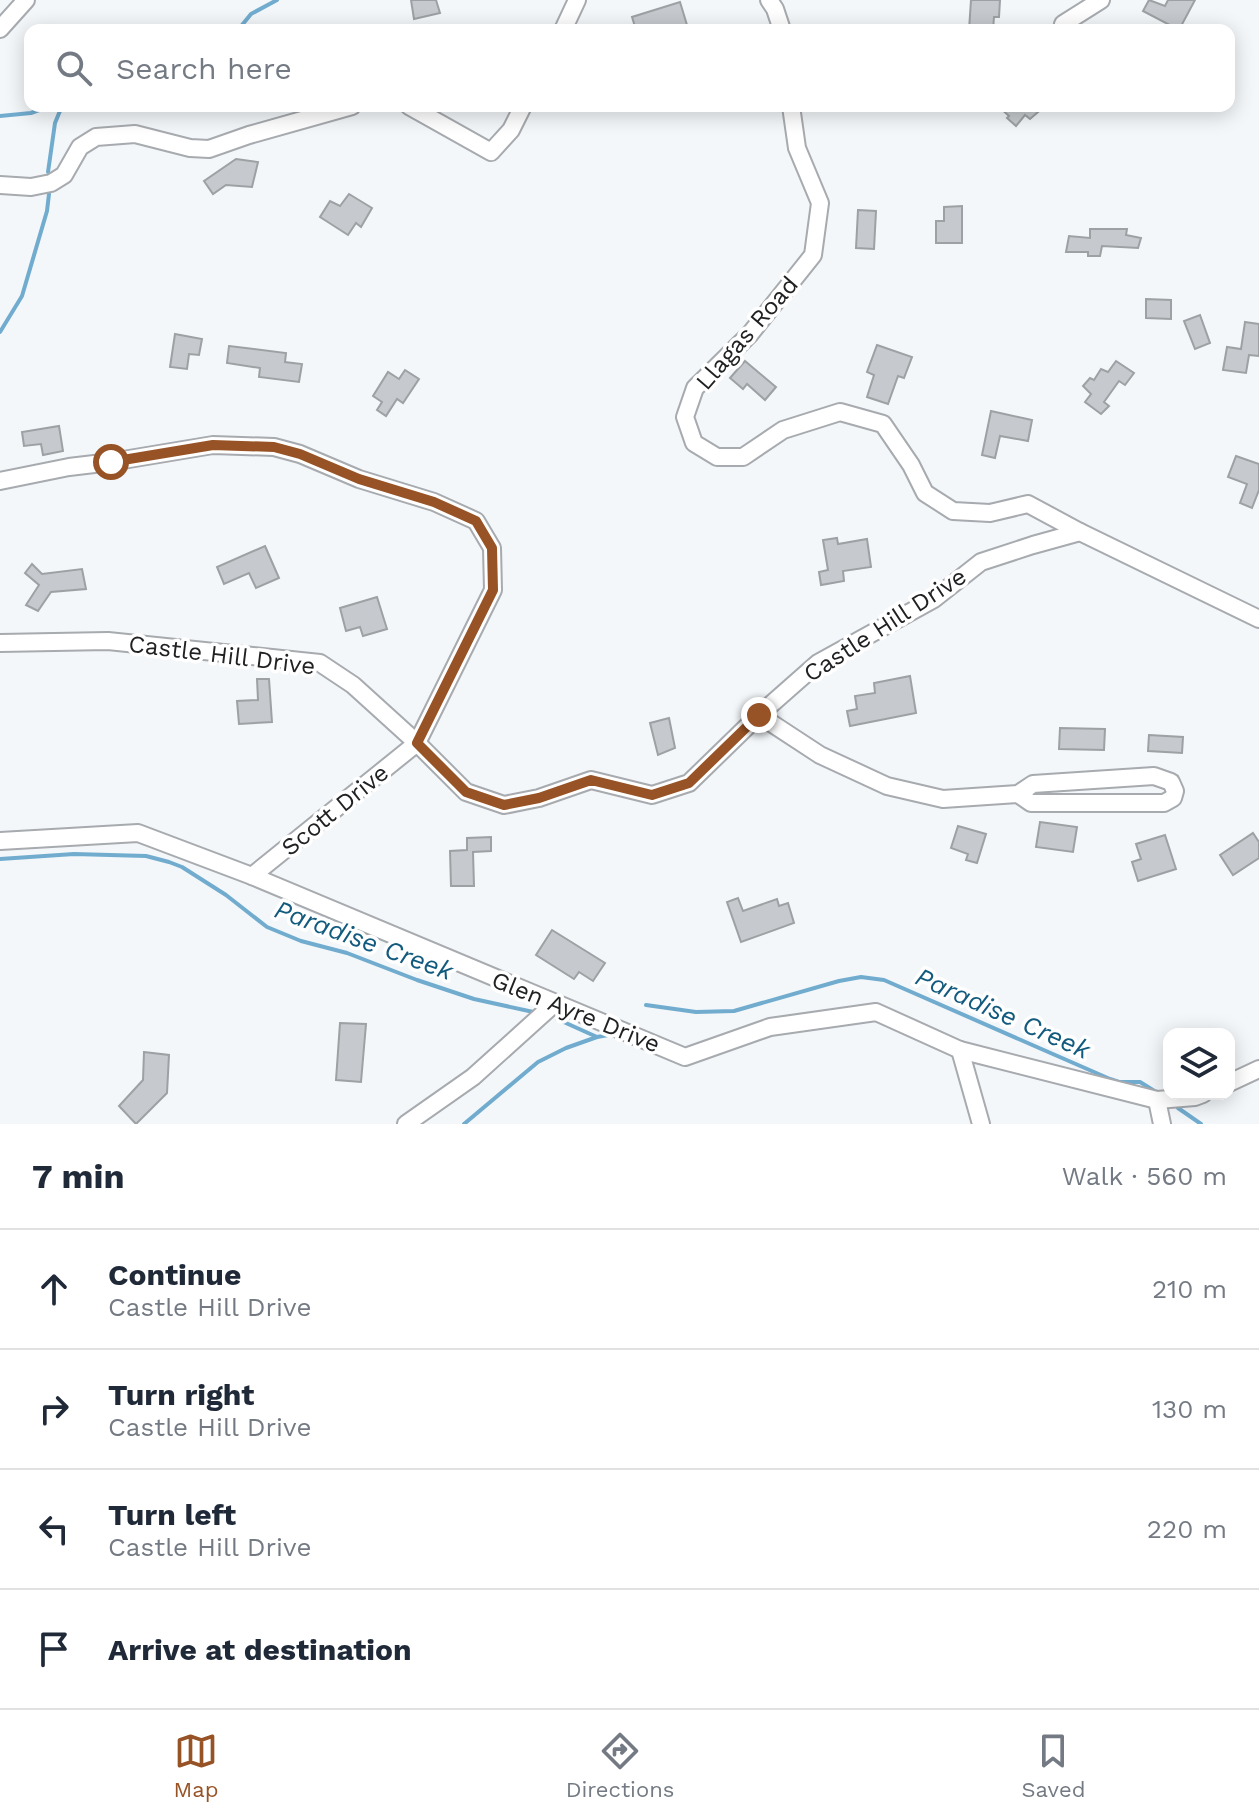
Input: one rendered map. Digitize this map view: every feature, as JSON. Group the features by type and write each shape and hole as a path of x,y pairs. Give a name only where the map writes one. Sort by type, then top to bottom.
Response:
{"street":[{"path":"0,29 26,0"},
{"path":"566,24 577,0"},
{"path":"769,0 780,24"},
{"path":"1063,24 1101,0"},
{"path":"0,185 31,187 51,183 64,175 80,147 96,137 135,134 181,146 209,149 331,112"},
{"path":"420,112 491,152 511,130 520,112"},
{"name":"Llagas Road","path":"792,112 797,148 820,203 813,255 750,334 695,388 685,417 694,443 717,457 743,457 783,430 840,412 883,424 911,465 925,493 953,511 990,513 1028,504 1259,619"},
{"path":"0,481 213,445 274,447 300,454 359,479 434,502 476,521 492,548 493,590 417,743"},
{"name":"Castle Hill Drive","path":"0,643 108,641 320,663 353,685 466,792 504,805 539,798 591,780 652,795 689,783 818,663 934,599 981,562 1080,532"},
{"path":"759,715 820,755 887,786 943,799 1018,794 1033,784 1154,776 1171,782 1175,791 1173,798 1164,803 1031,803 1018,794"},
{"name":"Scott Drive","path":"252,876 417,743"},
{"name":"Glen Ayre Drive","path":"0,841 138,833 252,876 685,1057 770,1027 876,1012 960,1050 1157,1100"},
{"path":"406,1124 473,1077 554,1004"},
{"path":"960,1050 981,1124"},
{"path":"1235,1080 1259,1069"},
{"path":"1162,1124 1157,1100 1163,1100"}],"building":[{"path":"411,0 436,0 440,13 414,19"},
{"path":"971,0 1000,0 999,17 994,17 993,24 969,24"},
{"path":"1149,0 1165,6 1168,0 1195,0 1182,24 1168,24 1143,11"},
{"path":"680,2 687,24 634,24 632,17"},
{"path":"1005,112 1038,112 1030,119 1025,115 1016,126 1007,118 1009,116"},
{"path":"236,159 258,162 252,187 226,185 213,194 204,181"},
{"path":"349,194 372,208 361,227 356,223 348,235 320,217 330,201 340,206"},
{"path":"962,206 962,243 936,243 936,221 944,221 944,207"},
{"path":"858,210 876,211 874,249 856,248"},
{"path":"1090,229 1127,229 1126,235 1141,238 1138,248 1102,246 1100,256 1088,256 1088,252 1066,252 1069,236 1090,238"},
{"path":"1146,299 1171,300 1171,319 1146,318"},
{"path":"1200,315 1210,343 1195,349 1184,321"},
{"path":"1245,322 1259,324 1259,356 1249,355 1246,373 1223,370 1227,347 1241,349"},
{"path":"175,334 202,339 199,355 189,354 187,369 170,367"},
{"path":"877,345 912,357 904,378 898,376 888,404 867,397 874,375 867,372"},
{"path":"229,346 286,353 285,362 302,364 299,382 259,377 260,368 227,363"},
{"path":"745,361 776,387 765,400 747,384 743,389 730,378"},
{"path":"1116,361 1134,373 1125,385 1119,381 1104,402 1109,406 1101,414 1085,402 1091,394 1083,386 1090,378 1094,380 1101,369 1108,372"},
{"path":"405,370 419,379 403,403 397,399 386,416 377,410 382,402 373,396 388,372 399,379"},
{"path":"991,411 1032,420 1028,441 1000,436 995,458 982,455"},
{"path":"59,426 63,451 43,455 41,444 24,446 22,432"},
{"path":"1236,456 1259,464 1259,490 1252,508 1240,503 1247,484 1228,477"},
{"path":"837,538 838,544 867,539 871,567 843,571 844,581 821,585 819,572 828,570 823,540"},
{"path":"265,546 279,578 256,588 249,573 224,584 217,567"},
{"path":"32,564 42,574 82,569 86,589 51,592 38,611 26,605 39,585 25,573"},
{"path":"377,597 387,629 363,636 360,627 346,631 340,608"},
{"path":"910,676 916,713 850,726 847,711 857,709 855,696 875,693 874,683"},
{"path":"257,679 269,679 272,722 239,724 237,701 258,700"},
{"path":"669,718 675,748 658,755 650,723"},
{"path":"1060,728 1105,729 1104,750 1059,749"},
{"path":"1149,735 1183,737 1182,753 1148,751"},
{"path":"1040,822 1077,827 1073,852 1036,847"},
{"path":"958,826 986,834 977,863 966,860 968,854 951,848"},
{"path":"1253,833 1259,842 1259,858 1233,875 1220,855"},
{"path":"1165,835 1176,869 1138,881 1132,862 1141,859 1136,844"},
{"path":"491,837 491,851 473,852 474,886 451,886 450,851 467,850 467,838"},
{"path":"738,898 743,911 777,899 779,906 788,903 794,923 741,942 727,902"},
{"path":"552,930 605,963 593,981 579,972 574,979 536,955"},
{"path":"340,1023 366,1024 361,1082 336,1080"},
{"path":"144,1052 169,1055 167,1093 136,1124 119,1106 143,1080"}],"waterway":[{"path":"243,24 251,14 277,0"},
{"path":"0,116 34,112"},
{"path":"48,172 60,112"},
{"path":"0,332 22,296 47,211 49,194"},
{"name":"Paradise Creek","path":"0,859 74,854 146,856 169,862 226,895 267,927 301,941 347,953 474,999 538,1013"},
{"name":"Paradise Creek","path":"646,1005 696,1012 734,1011 839,981 861,977 884,980 1110,1079 1140,1082 1156,1092"},
{"name":"Paradise Creek","path":"557,1019 597,1037 614,1034"},
{"path":"464,1124 538,1062 597,1037"},
{"name":"Paradise Creek","path":"1178,1108 1201,1124"}],"route":[{"path":"111,462 213,445 274,447 300,454 359,479 434,502 476,521 492,548 493,590 417,743 466,792 504,805 539,798 591,780 652,795 689,783 759,715"}]}
